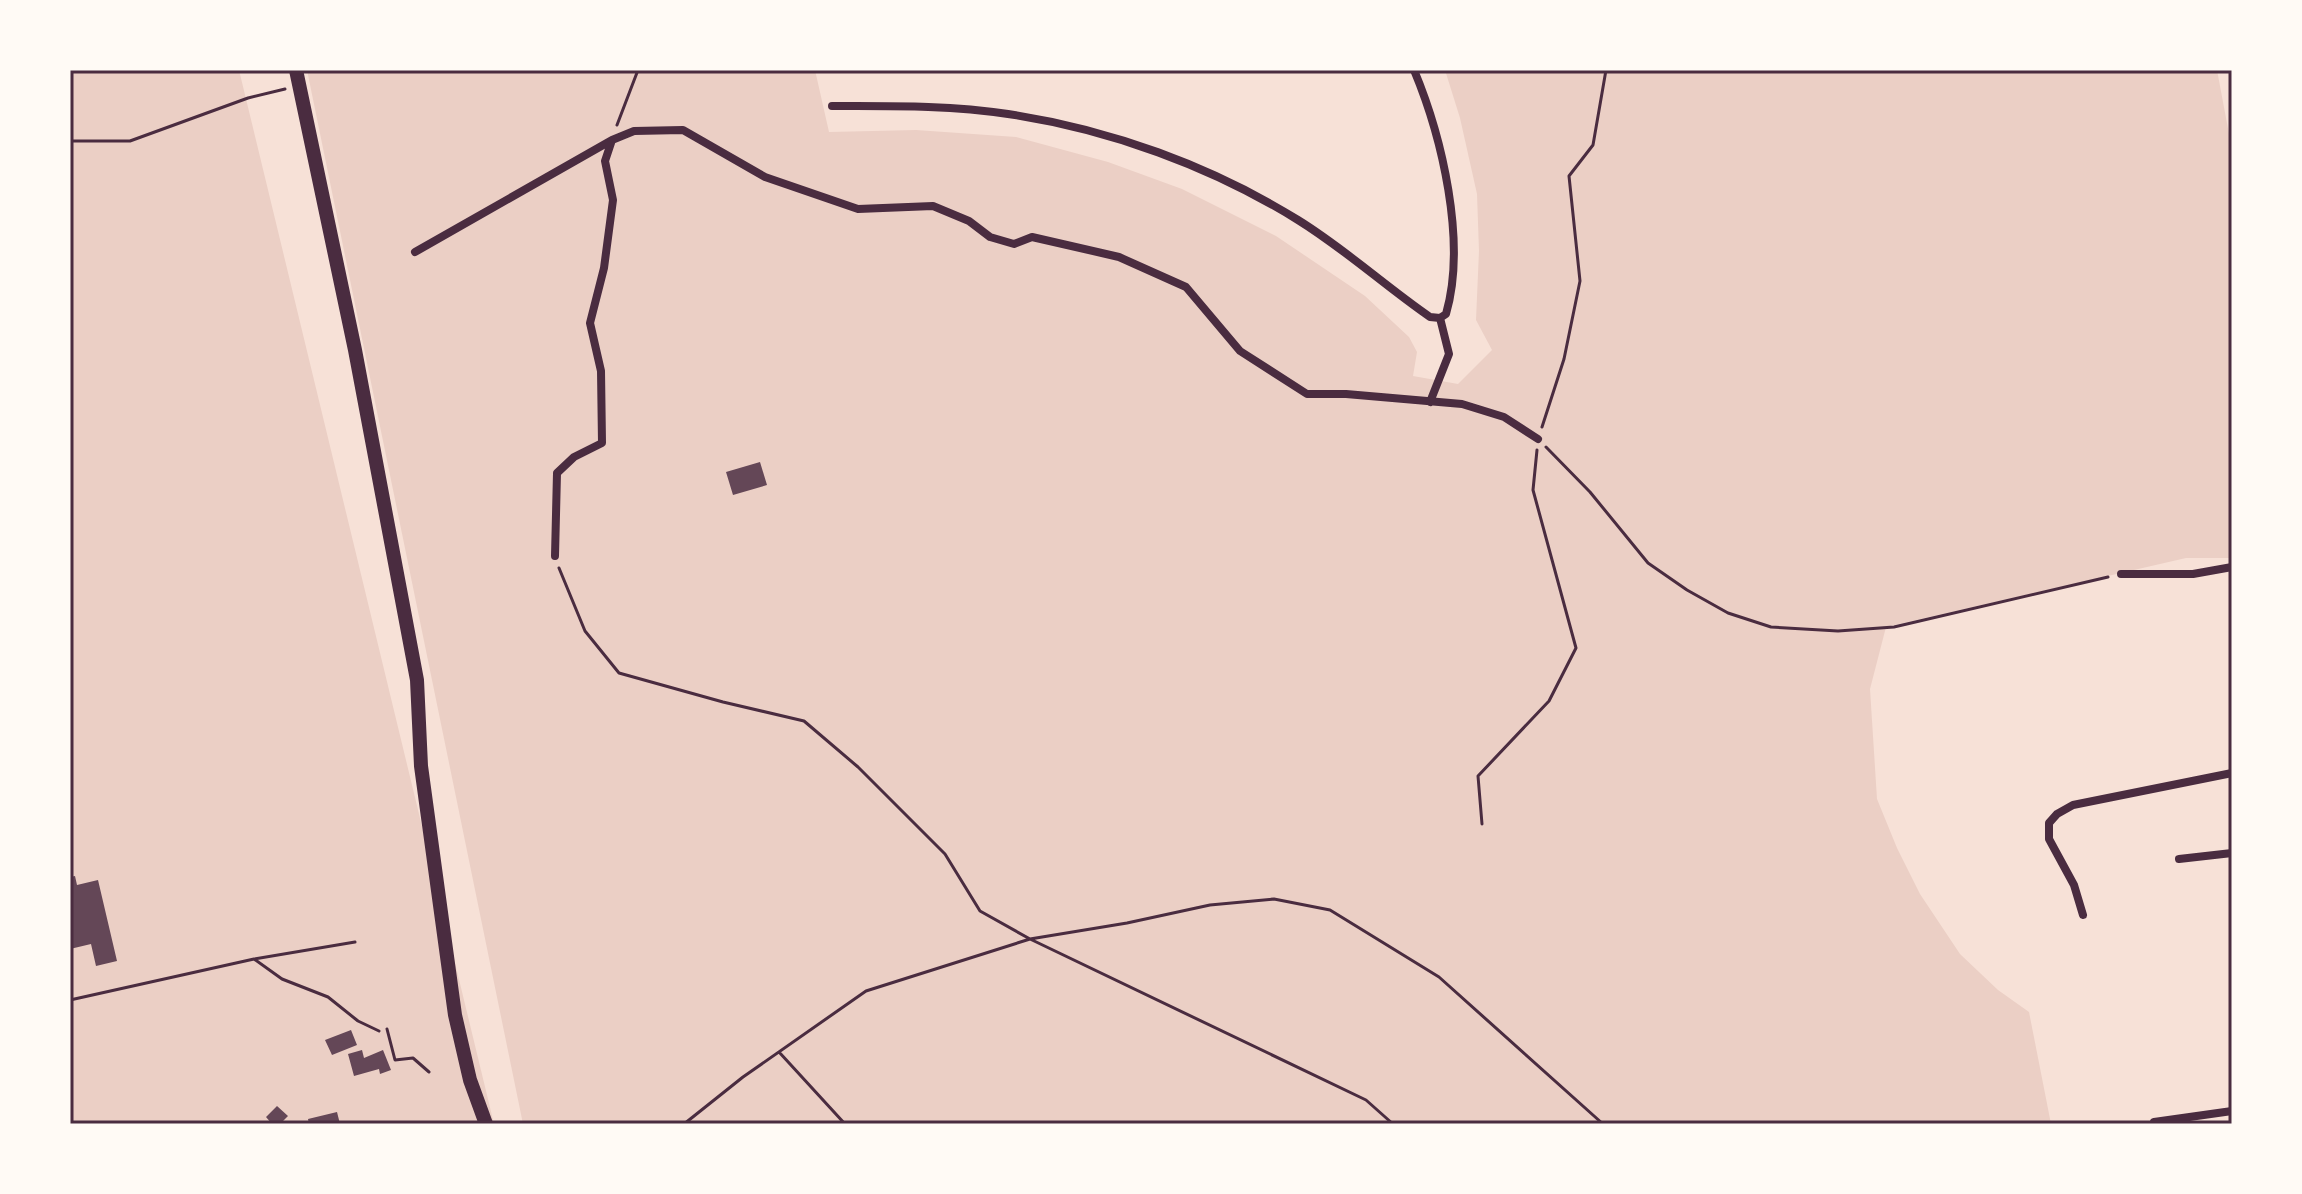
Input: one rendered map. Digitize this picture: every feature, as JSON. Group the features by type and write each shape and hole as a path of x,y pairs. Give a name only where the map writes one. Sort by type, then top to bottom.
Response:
{"street":[{"path":"296,70 355,350 417,680 421,766 453,1001 470,1080 486,1124"},
{"path":"832,106 894,105 1008,114 1068,126 1149,149 1232,185 1297,219 1369,268 1430,317 1440,318 1446,314 1452,279 1448,188 1434,124 1414,70"},
{"path":"415,252 612,140 634,131 683,130 765,177 858,209 933,206 969,221 990,237 1014,244 1032,237 1119,257 1186,287 1240,351 1307,394 1462,404 1504,417 1538,439"},
{"path":"555,556 557,473 574,457 602,443 601,371 590,323 604,268 613,200 605,161 612,140"},
{"path":"1430,402 1449,354 1440,318"},
{"path":"2121,574 2193,574 2232,567"},
{"path":"2083,915 2074,885 2049,839 2049,823 2057,814 2073,805 2232,773"},
{"path":"2179,859 2232,853"},
{"path":"2154,1122 2232,1111"}],"path":[{"path":"612,140 638,70"},
{"path":"1482,824 1478,776 1549,701 1576,648 1533,490 1538,439 1564,359 1580,281 1569,176 1593,145 1606,70"},
{"path":"70,141 130,141 248,98 273,92"},
{"path":"1538,439 1590,492 1648,563 1728,613 1771,627 1838,631 1894,627 2121,574"},
{"path":"555,556 585,631 619,673 804,721 858,767 945,854 980,911 1030,939 1366,1100 1393,1124"},
{"path":"684,1124 866,991 1030,939 1210,905 1274,899 1330,910 1439,977 1603,1124"},
{"path":"70,1000 254,959 355,942"},
{"path":"254,959 282,979 328,997 358,1021 379,1031"},
{"path":"387,1029 395,1060 413,1058 429,1072"},
{"path":"779,1052 845,1124"}],"shaded area":[{"path":"70,70 239,70 494,1124 70,1124"},
{"path":"307,70 815,70 829,132 916,130 1016,137 1108,162 1182,189 1276,236 1365,296 1409,337 1417,352 1413,376 1458,384 1492,350 1476,320 1479,251 1477,194 1460,118 1445,70 2217,70 2232,150 2232,558 2186,558 1886,627 1870,689 1877,799 1897,848 1920,894 1960,954 1998,990 2029,1012 2051,1124 523,1124"}],"building":[{"path":"760,462 767,485 733,495 726,472"},
{"path":"75,876 77,885 98,880 117,961 96,966 91,944 70,949 70,877"},
{"path":"351,1030 357,1045 332,1055 325,1040"},
{"path":"362,1050 364,1058 383,1050 391,1070 380,1074 379,1069 354,1076 348,1054"},
{"path":"277,1106 288,1116 280,1124 272,1124 266,1117"},
{"path":"337,1112 340,1124 309,1124 308,1119"}]}
